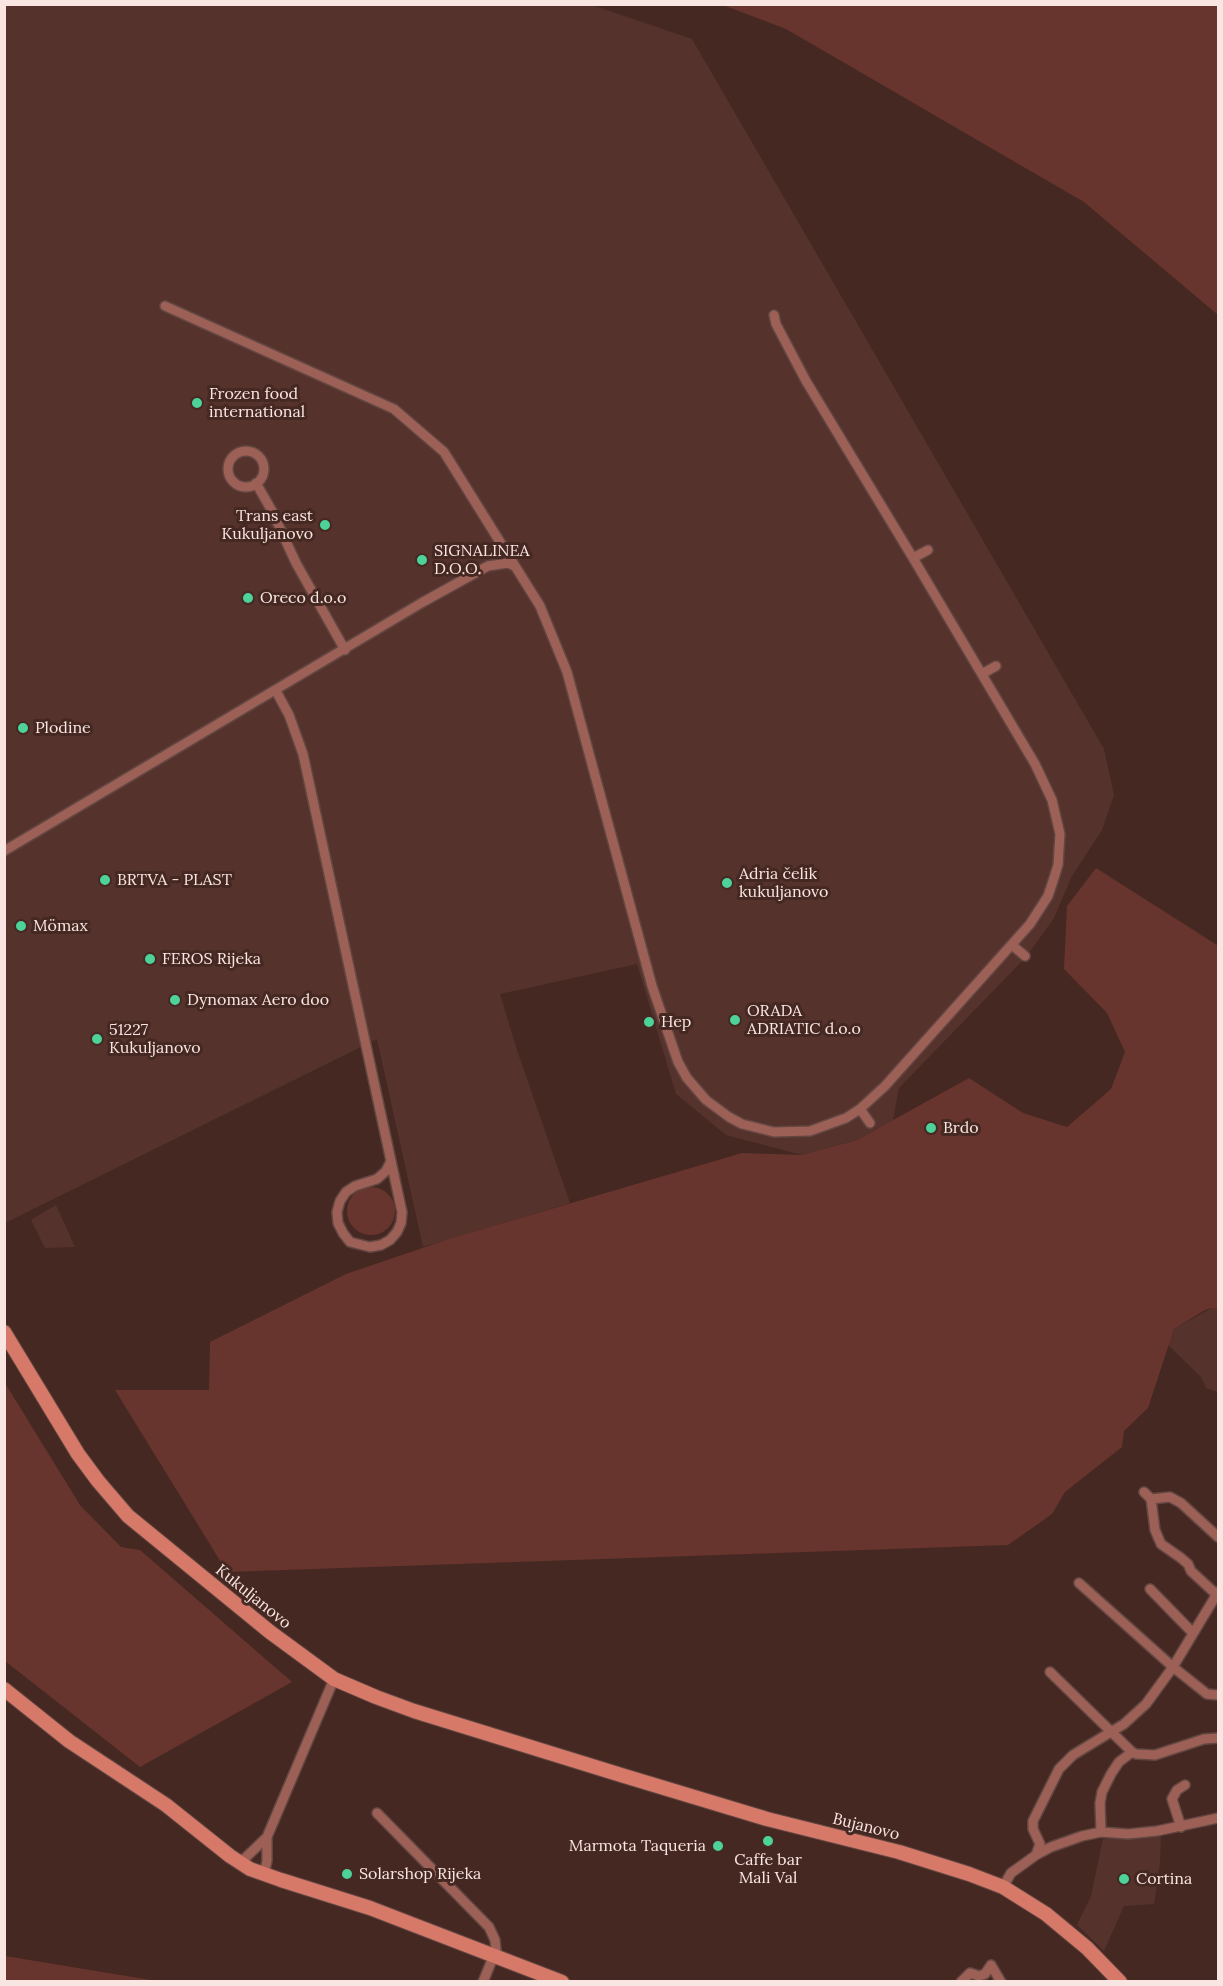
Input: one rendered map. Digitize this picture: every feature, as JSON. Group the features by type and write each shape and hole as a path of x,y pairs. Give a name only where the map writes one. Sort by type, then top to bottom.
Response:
{"main road":[{"name":"Kukuljanovo","path":"4,1332 78,1454 128,1516 270,1632 334,1679 388,1702 575,1760"},
{"path":"4,1689 54,1731 166,1805 240,1863 264,1874 370,1908 562,1982"},
{"name":"Bujanovo","path":"575,1760 767,1819 954,1868 1003,1887 1038,1909 1076,1938 1120,1982"}],"street":[{"path":"165,306 394,409 444,452 540,606 567,672 652,986 678,1062 687,1078 706,1100 729,1117 742,1124 774,1132 810,1131 846,1118 860,1109 885,1086 1030,924 1048,896 1058,865 1060,834 1052,800 1045,783 914,558 806,381 776,324 774,315"},
{"path":"256,483 296,563 345,650"},
{"path":"914,558 928,550"},
{"path":"4,850 488,566 508,563 515,566"},
{"path":"982,674 996,666"},
{"path":"276,691 289,714 303,754 391,1161 402,1212 401,1223 390,1240 370,1247 350,1242 338,1223 337,1212 340,1201 346,1192 355,1186 377,1179 386,1171 391,1161"},
{"path":"1012,945 1025,956"},
{"path":"860,1109 870,1122"},
{"path":"1036,1855 1040,1844 1033,1829 1034,1821 1059,1769 1073,1755 1132,1718 1146,1704 1173,1667 1218,1593 1191,1571 1182,1558 1161,1544 1155,1530 1147,1496 1170,1497 1181,1503 1218,1537"},
{"path":"1078,1583 1173,1667 1207,1694 1218,1695"},
{"path":"1150,1589 1193,1633"},
{"path":"1050,1672 1132,1752 1148,1756 1204,1738 1218,1738"},
{"path":"264,1874 267,1861 267,1837 334,1679"},
{"path":"1101,1832 1102,1792 1119,1762 1132,1752"},
{"path":"1181,1827 1172,1799 1177,1790 1185,1785"},
{"path":"377,1813 489,1927 495,1940 495,1957 483,1982"},
{"path":"1003,1887 1011,1873 1036,1855 1064,1842 1101,1832 1128,1834 1181,1827 1218,1818"},
{"path":"240,1863 267,1837"},
{"path":"961,1982 969,1973 979,1976 985,1974 991,1965 1001,1982"}],"shaded area":[{"path":"589,4 692,39 1104,749 1114,795 1102,830 1072,876 1054,918 1026,957 899,1088 893,1120 857,1140 802,1155 726,1135 676,1094 637,964 500,994 570,1203 423,1247 377,1039 5,1223 5,5"},
{"path":"723,5 1218,5 1218,315 1084,202 786,29"},
{"path":"1096,868 1217,945 1218,1310 1212,1308 1205,1310 1174,1329 1148,1408 1124,1431 1122,1447 1065,1492 1052,1514 1008,1545 227,1572 115,1390 209,1390 210,1342 346,1274 452,1238 742,1153 802,1155 857,1140 969,1078 1023,1113 1067,1127 1111,1089 1125,1052 1107,1013 1064,969 1067,906"},
{"path":"366,1187 376,1187 388,1194 395,1206 395,1216 388,1228 376,1235 366,1235 351,1224 347,1216 347,1206 358,1191"},
{"path":"56,1205 75,1247 45,1248 31,1220"},
{"path":"1212,1308 1218,1310 1218,1392 1206,1388 1201,1377 1168,1345 1174,1329"},
{"path":"5,1383 80,1505 121,1547 140,1550 292,1682 140,1767 5,1661"},
{"path":"1161,1835 1160,1863 1154,1904 1124,1906 1104,1951 1077,1925 1091,1896 1103,1839"},
{"path":"5,1956 157,1981 5,1981"}],"place":[{"name":"Frozen food international","path":"197,403"},
{"name":"Trans east Kukuljanovo","path":"325,525"},
{"name":"SIGNALINEA D.O.O.","path":"422,560"},
{"name":"Oreco d.o.o","path":"248,598"},
{"name":"Plodine","path":"23,728"},
{"name":"BRTVA - PLAST","path":"105,880"},
{"name":"Adria čelik kukuljanovo","path":"727,883"},
{"name":"Mömax","path":"21,926"},
{"name":"FEROS Rijeka","path":"150,959"},
{"name":"Dynomax Aero doo","path":"175,1000"},
{"name":"ORADA ADRIATIC d.o.o","path":"735,1020"},
{"name":"Hep","path":"649,1022"},
{"name":"51227 Kukuljanovo","path":"97,1039"},
{"name":"Brdo","path":"931,1128"},
{"name":"Caffe bar Mali Val","path":"768,1841"},
{"name":"Marmota Taqueria","path":"718,1846"},
{"name":"Solarshop Rijeka","path":"347,1874"},
{"name":"Cortina","path":"1124,1879"}]}
